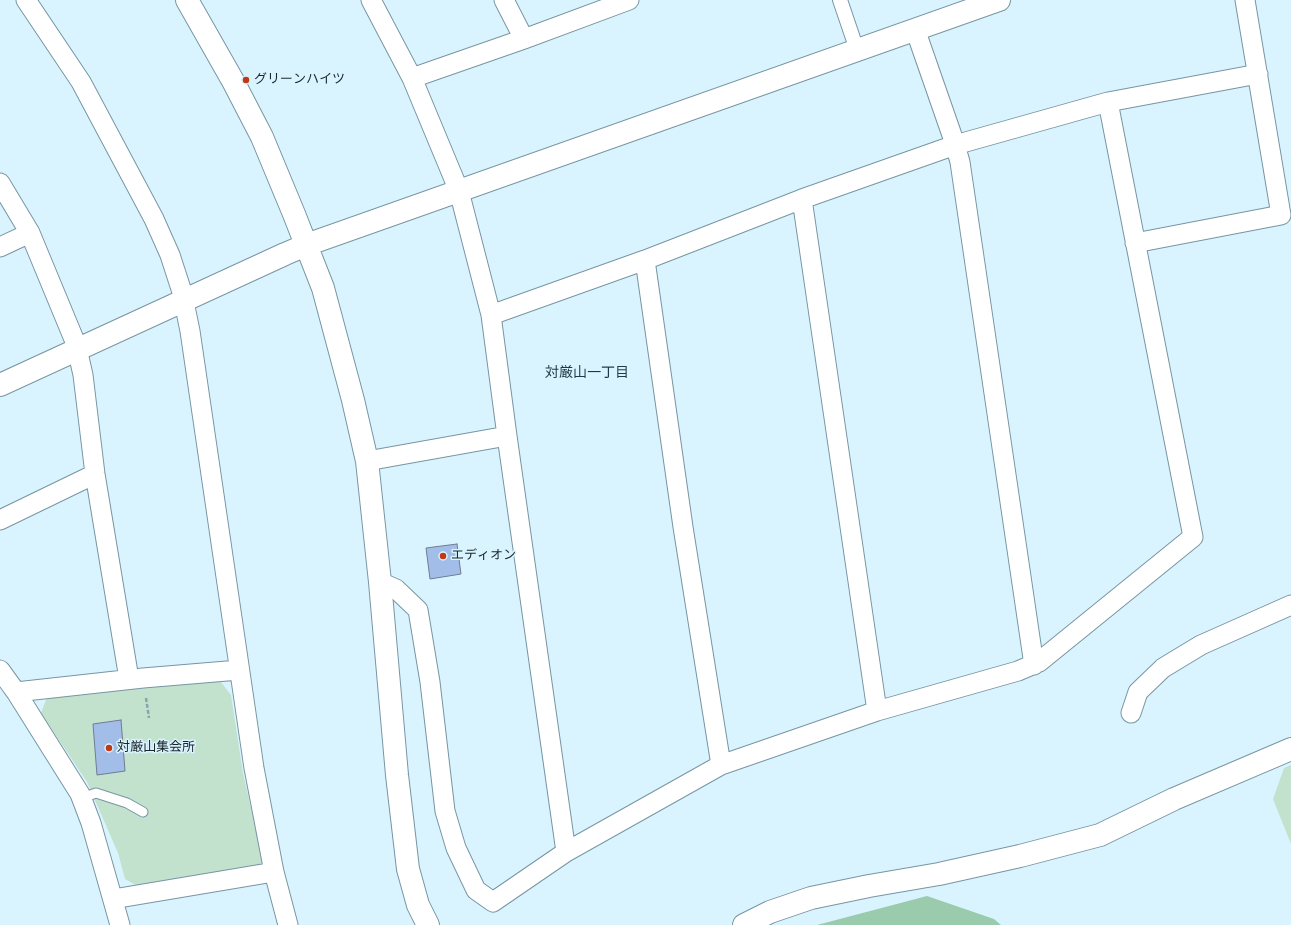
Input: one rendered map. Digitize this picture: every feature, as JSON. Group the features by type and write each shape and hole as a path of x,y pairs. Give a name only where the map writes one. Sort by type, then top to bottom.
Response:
{"street":[{"path":"26,0 81,82 154,219 170,254 184,300 254,768 274,872 288,925"},
{"path":"187,0 233,81 262,137 323,288 353,400 367,461 380,582 397,775 408,870 418,905 428,925"},
{"path":"371,0 412,78 459,191 491,315 566,852"},
{"path":"504,0 524,39"},
{"path":"412,78 629,0"},
{"path":"840,0 857,50"},
{"path":"0,385 306,245 999,0"},
{"path":"1136,243 1281,215 1245,0"},
{"path":"915,29 955,145 963,181 1034,665"},
{"path":"491,315 645,260 802,199 955,145 1108,102 1258,74"},
{"path":"380,582 396,589 418,610 430,682 445,810 456,848 476,890 493,902 566,852 721,765 877,711 1018,671 1034,665 1193,537 1108,102"},
{"path":"0,183 30,232 77,349 83,375 95,474 129,679"},
{"path":"802,199 877,711"},
{"path":"0,246 30,232"},
{"path":"645,260 664,383 683,528 721,765"},
{"path":"367,461 507,436"},
{"path":"0,520 95,474"},
{"path":"1131,713 1138,692 1163,668 1201,645 1291,605"},
{"path":"0,670 16,692 73,781 82,798 91,823 120,925"},
{"path":"16,692 129,679 239,670"},
{"path":"744,925 770,912 825,895 939,874 1100,836 1174,799 1291,750"},
{"path":"113,899 274,872"}],"lane":[{"path":"82,798 96,793 127,803 142,812"}],"green space":[{"path":"220,681 231,695 243,773 263,861 256,871 139,887 125,879 118,853 87,782 41,713 47,697"},
{"path":"1291,765 1291,844 1273,799 1284,768"},
{"path":"927,896 994,919 1001,925 817,925"}],"building":[{"name":"エディオン","path":"457,544 461,574 430,579 426,548"},
{"name":"対厳山集会所","path":"121,720 125,771 97,775 93,724"}],"place":[{"name":"グリーンハイツ","path":"246,80"},
{"name":"エディオン","path":"443,556"},
{"name":"対厳山集会所","path":"109,748"}],"district":[{"name":"対厳山一丁目","path":"587,373"}]}
